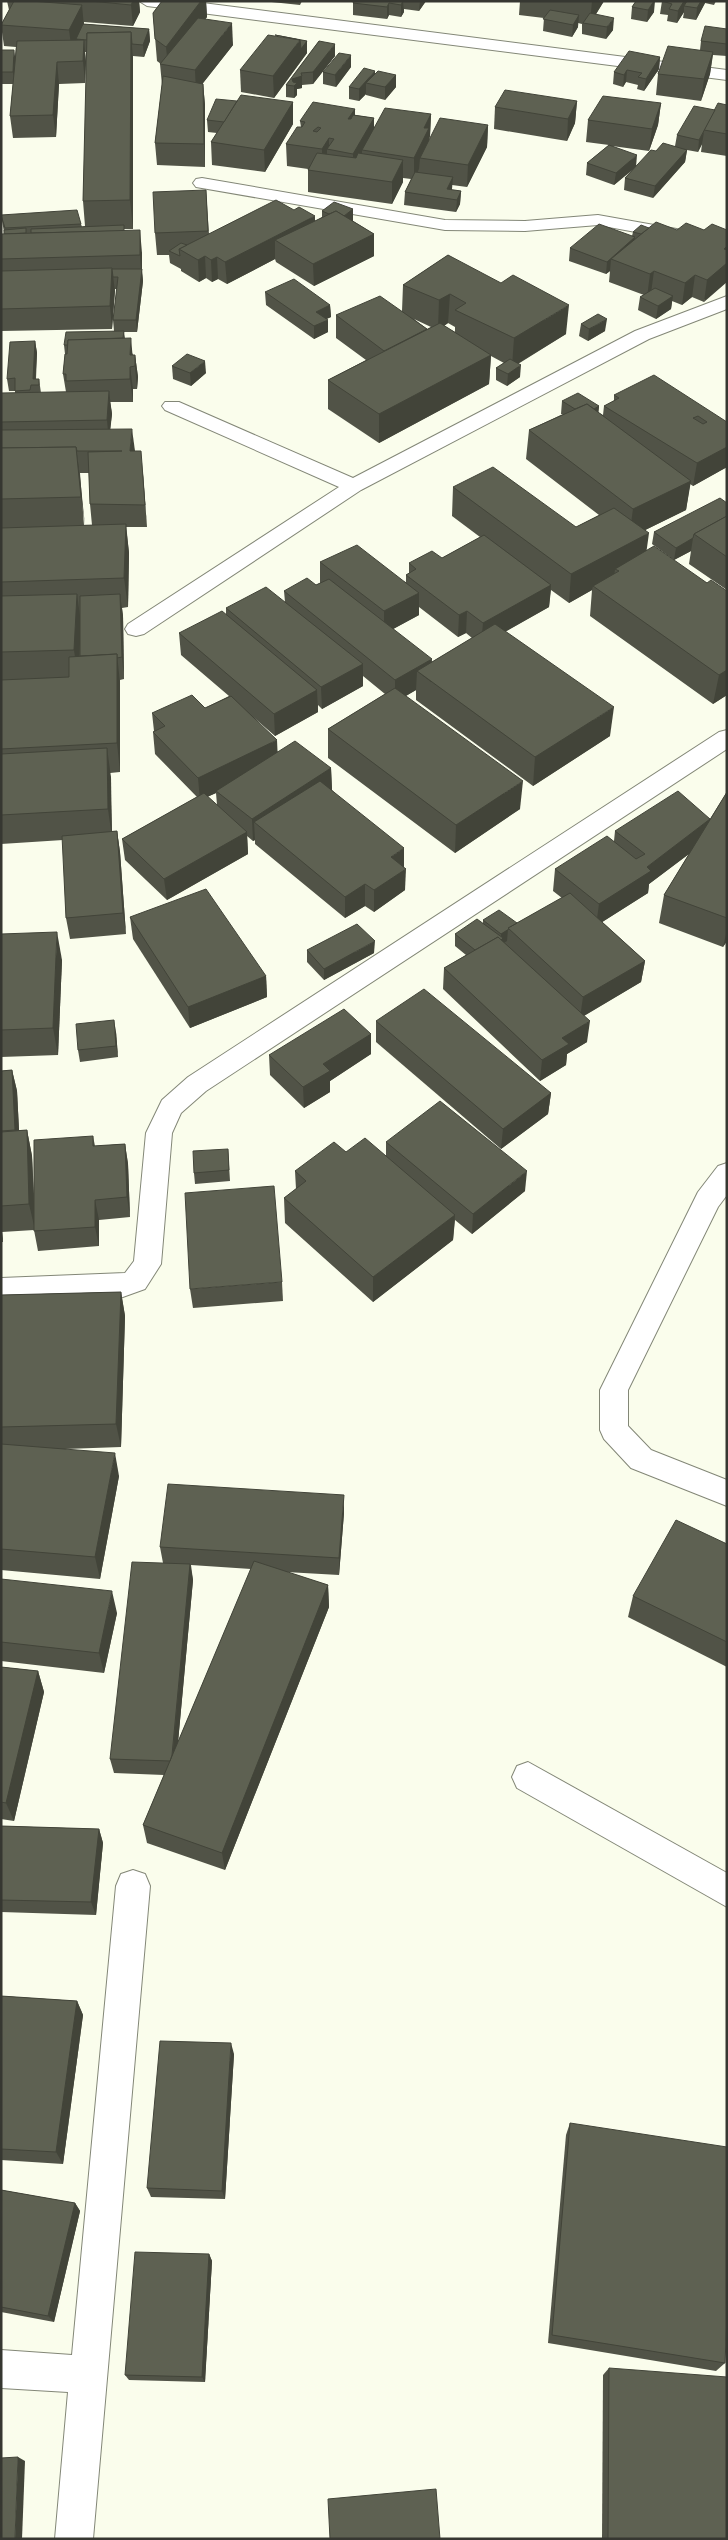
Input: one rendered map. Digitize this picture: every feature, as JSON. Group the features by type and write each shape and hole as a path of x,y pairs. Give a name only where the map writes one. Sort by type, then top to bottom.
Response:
{"street":[{"path":"147,1 727,75"},
{"path":"202,183 445,225 525,226 598,220 727,244"},
{"path":"136,629 354,486 642,335 727,302"},
{"path":"172,406 354,486"},
{"path":"1,1290 120,1286 135,1281 147,1264 160,1133 171,1107 197,1084 727,738"},
{"path":"727,1174 708,1200 614,1390 614,1430 641,1460 727,1493"},
{"path":"528,1777 727,1891"},
{"path":"74,2539 133,1886"},
{"path":"1,2369 89,2375"}],"building":[{"path":"14,1 82,5 69,30 1,25"},
{"path":"90,1 133,1 131,5"},
{"path":"162,1 201,1 166,47 155,39 153,13"},
{"path":"354,1 403,1 401,5 389,3 387,7 353,3"},
{"path":"636,1 654,1 648,10 632,7"},
{"path":"662,1 684,1 678,11 669,9 672,4"},
{"path":"687,1 701,1 697,8 684,6"},
{"path":"550,10 579,15 573,25 543,19"},
{"path":"590,13 614,18 607,27 583,23"},
{"path":"198,18 232,23 195,70 160,64"},
{"path":"83,24 149,29 143,45 132,44 131,32 87,33 87,40 76,39"},
{"path":"705,26 727,29 727,44 701,41"},
{"path":"131,32 130,200 83,201 87,33"},
{"path":"268,35 300,40 273,76 240,70"},
{"path":"275,35 307,41 301,49 300,40"},
{"path":"84,40 83,61 57,62 53,115 10,116 17,41"},
{"path":"319,41 335,44 313,72 301,73 302,76 292,79 293,82 297,83 294,86 286,85"},
{"path":"668,46 713,52 704,79 658,74"},
{"path":"1,50 14,50 13,72 1,72"},
{"path":"629,51 660,57 646,79 638,77 642,73 627,70 624,75 614,72"},
{"path":"339,53 351,55 335,75 323,72"},
{"path":"364,68 375,71 359,89 349,87"},
{"path":"378,71 396,75 385,87 366,83"},
{"path":"163,76 203,84 204,144 155,143"},
{"path":"505,90 577,101 568,119 495,107"},
{"path":"241,95 293,102 264,150 211,142"},
{"path":"603,96 661,103 652,129 588,120"},
{"path":"216,99 237,101 224,122 207,120"},
{"path":"313,102 355,109 348,119 351,119 353,115 374,118 353,154 327,149 334,139 329,138 322,149 286,144 297,127 302,127 305,122 300,121","holes":["318,127 321,128 317,132 313,131"]},
{"path":"718,103 727,105 727,134 704,130"},
{"path":"694,106 715,110 699,140 677,135"},
{"path":"385,108 431,114 424,128 429,128 414,158 362,150"},
{"path":"440,118 488,125 468,165 420,158"},
{"path":"663,143 687,150 655,186 625,178 651,150 656,151"},
{"path":"609,145 637,155 616,173 587,163"},
{"path":"317,153 356,158 358,153 403,160 392,182 308,170"},
{"path":"415,172 453,177 447,189 461,191 457,200 405,192"},
{"path":"206,190 208,231 155,233 153,192"},
{"path":"276,200 294,210 299,207 315,216 225,262 217,257 211,260 205,256 198,260 179,249"},
{"path":"334,202 353,209 344,216 336,211 329,214 322,211"},
{"path":"77,210 81,224 5,228 1,215"},
{"path":"336,211 374,234 313,264 275,240"},
{"path":"656,222 677,230 686,223 704,230 712,224 727,230 727,246 724,249 727,250 727,263 707,280 695,275 685,283 654,271 650,274 611,259"},
{"path":"599,224 635,237 607,262 570,248"},
{"path":"124,225 124,231 31,233 31,229"},
{"path":"641,225 649,228 641,234 633,232"},
{"path":"26,228 26,233 4,234 4,230"},
{"path":"140,230 140,255 1,259 1,234"},
{"path":"181,243 187,245 179,249 180,256 169,251"},
{"path":"448,255 501,283 513,275 569,305 514,338 455,310 466,303 450,294 439,300 403,285"},
{"path":"112,268 110,306 1,309 1,271"},
{"path":"112,269 142,269 136,320 113,320 118,277 113,277"},
{"path":"294,279 330,305 316,312 328,320 314,326 265,292"},
{"path":"655,288 673,296 658,306 640,297"},
{"path":"380,296 427,329 384,351 336,315"},
{"path":"598,314 607,319 589,329 581,324"},
{"path":"440,323 491,355 379,414 328,380"},
{"path":"124,331 123,338 68,340 68,345 64,345 66,332"},
{"path":"131,338 130,355 135,355 135,366 130,367 130,379 66,381 66,374 63,374 68,340"},
{"path":"35,341 33,379 39,379 39,385 31,385 30,390 15,391 15,378 7,379 10,342"},
{"path":"187,354 205,361 190,373 172,366"},
{"path":"510,359 521,365 508,374 496,368"},
{"path":"654,375 727,422 727,447 697,463 604,406 619,398 614,395","holes":["698,416 707,422 703,424 693,418"]},
{"path":"109,391 107,420 1,422 1,393"},
{"path":"578,393 599,406 594,409 587,404 575,409 562,401"},
{"path":"587,404 691,481 633,509 529,430"},
{"path":"132,429 130,451 141,451 145,505 90,504 88,452 122,451 77,451 76,447 1,448 1,430"},
{"path":"76,447 81,497 1,499 1,448"},
{"path":"493,467 576,527 614,508 649,533 571,574 453,487"},
{"path":"720,498 727,503 727,516 694,534 693,538 676,548 654,532"},
{"path":"727,516 727,557 694,534"},
{"path":"126,524 124,578 1,582 1,528"},
{"path":"484,535 551,585 483,623 467,611 459,615 406,575 416,569 409,563 432,551 442,558"},
{"path":"357,545 419,593 384,611 320,562"},
{"path":"654,546 707,583 711,580 727,591 727,670 719,675 593,586 619,571 615,569"},
{"path":"307,578 316,585 329,579 432,659 395,680 284,591"},
{"path":"266,587 363,664 321,687 226,608"},
{"path":"77,594 74,650 1,652 1,596"},
{"path":"120,594 122,657 117,658 117,654 80,656 80,596"},
{"path":"222,611 317,690 274,714 179,633"},
{"path":"495,624 614,707 535,757 417,671"},
{"path":"117,654 117,743 1,749 1,680 69,677 69,657"},
{"path":"395,688 523,781 456,825 328,729"},
{"path":"192,695 205,708 231,696 277,740 198,778 153,732 165,726 152,713"},
{"path":"295,741 331,768 252,819 216,791"},
{"path":"107,748 108,809 1,815 1,754"},
{"path":"320,781 404,848 391,857 406,869 374,890 365,884 345,897 254,822"},
{"path":"678,791 710,819 647,867 651,871 599,904 555,869 607,836 636,859 645,854 615,831"},
{"path":"727,792 727,918 664,895"},
{"path":"204,793 247,832 164,879 122,839"},
{"path":"117,831 123,913 66,918 62,836"},
{"path":"206,889 266,976 188,1007 130,917"},
{"path":"570,893 645,961 583,997 508,928"},
{"path":"499,910 517,923 501,934 483,920"},
{"path":"477,919 503,938 501,940 498,937 475,950 455,934"},
{"path":"357,924 375,941 324,969 307,950"},
{"path":"57,932 53,1028 1,1030 1,934"},
{"path":"498,937 590,1021 562,1038 569,1044 542,1060 444,968"},
{"path":"424,989 551,1093 503,1129 376,1021"},
{"path":"344,1009 371,1034 323,1064 330,1071 303,1087 269,1055"},
{"path":"114,1020 116,1046 78,1050 76,1024"},
{"path":"12,1070 15,1130 1,1131 1,1071"},
{"path":"440,1101 527,1171 473,1214 386,1142"},
{"path":"27,1130 29,1204 1,1206 1,1132"},
{"path":"93,1136 93,1146 125,1144 127,1197 95,1200 95,1227 34,1231 34,1140"},
{"path":"365,1138 455,1215 373,1277 284,1198 306,1181 295,1171 334,1142 346,1152"},
{"path":"228,1149 229,1170 194,1173 193,1151"},
{"path":"274,1186 282,1282 190,1289 185,1193"},
{"path":"121,1292 116,1424 1,1427 1,1295"},
{"path":"1,1444 115,1453 95,1557 1,1549"},
{"path":"168,1484 344,1495 339,1558 160,1547"},
{"path":"676,1520 727,1544 727,1642 633,1596"},
{"path":"254,1561 328,1585 222,1853 143,1825"},
{"path":"132,1562 190,1564 170,1761 110,1759"},
{"path":"1,1579 112,1591 99,1653 1,1642"},
{"path":"1,1667 38,1671 6,1803 1,1802"},
{"path":"1,1826 99,1829 91,1902 1,1900"},
{"path":"1,1996 77,2001 56,2152 1,2149"},
{"path":"160,2041 231,2043 222,2191 147,2188"},
{"path":"570,2123 727,2147 727,2316 725,2363 552,2335"},
{"path":"1,2190 75,2203 48,2316 1,2307"},
{"path":"135,2252 209,2254 202,2377 125,2375"},
{"path":"609,2368 727,2377 727,2539 608,2539"},
{"path":"18,2457 15,2539 1,2539 1,2458"},
{"path":"436,2489 440,2539 330,2539 328,2499"}]}
